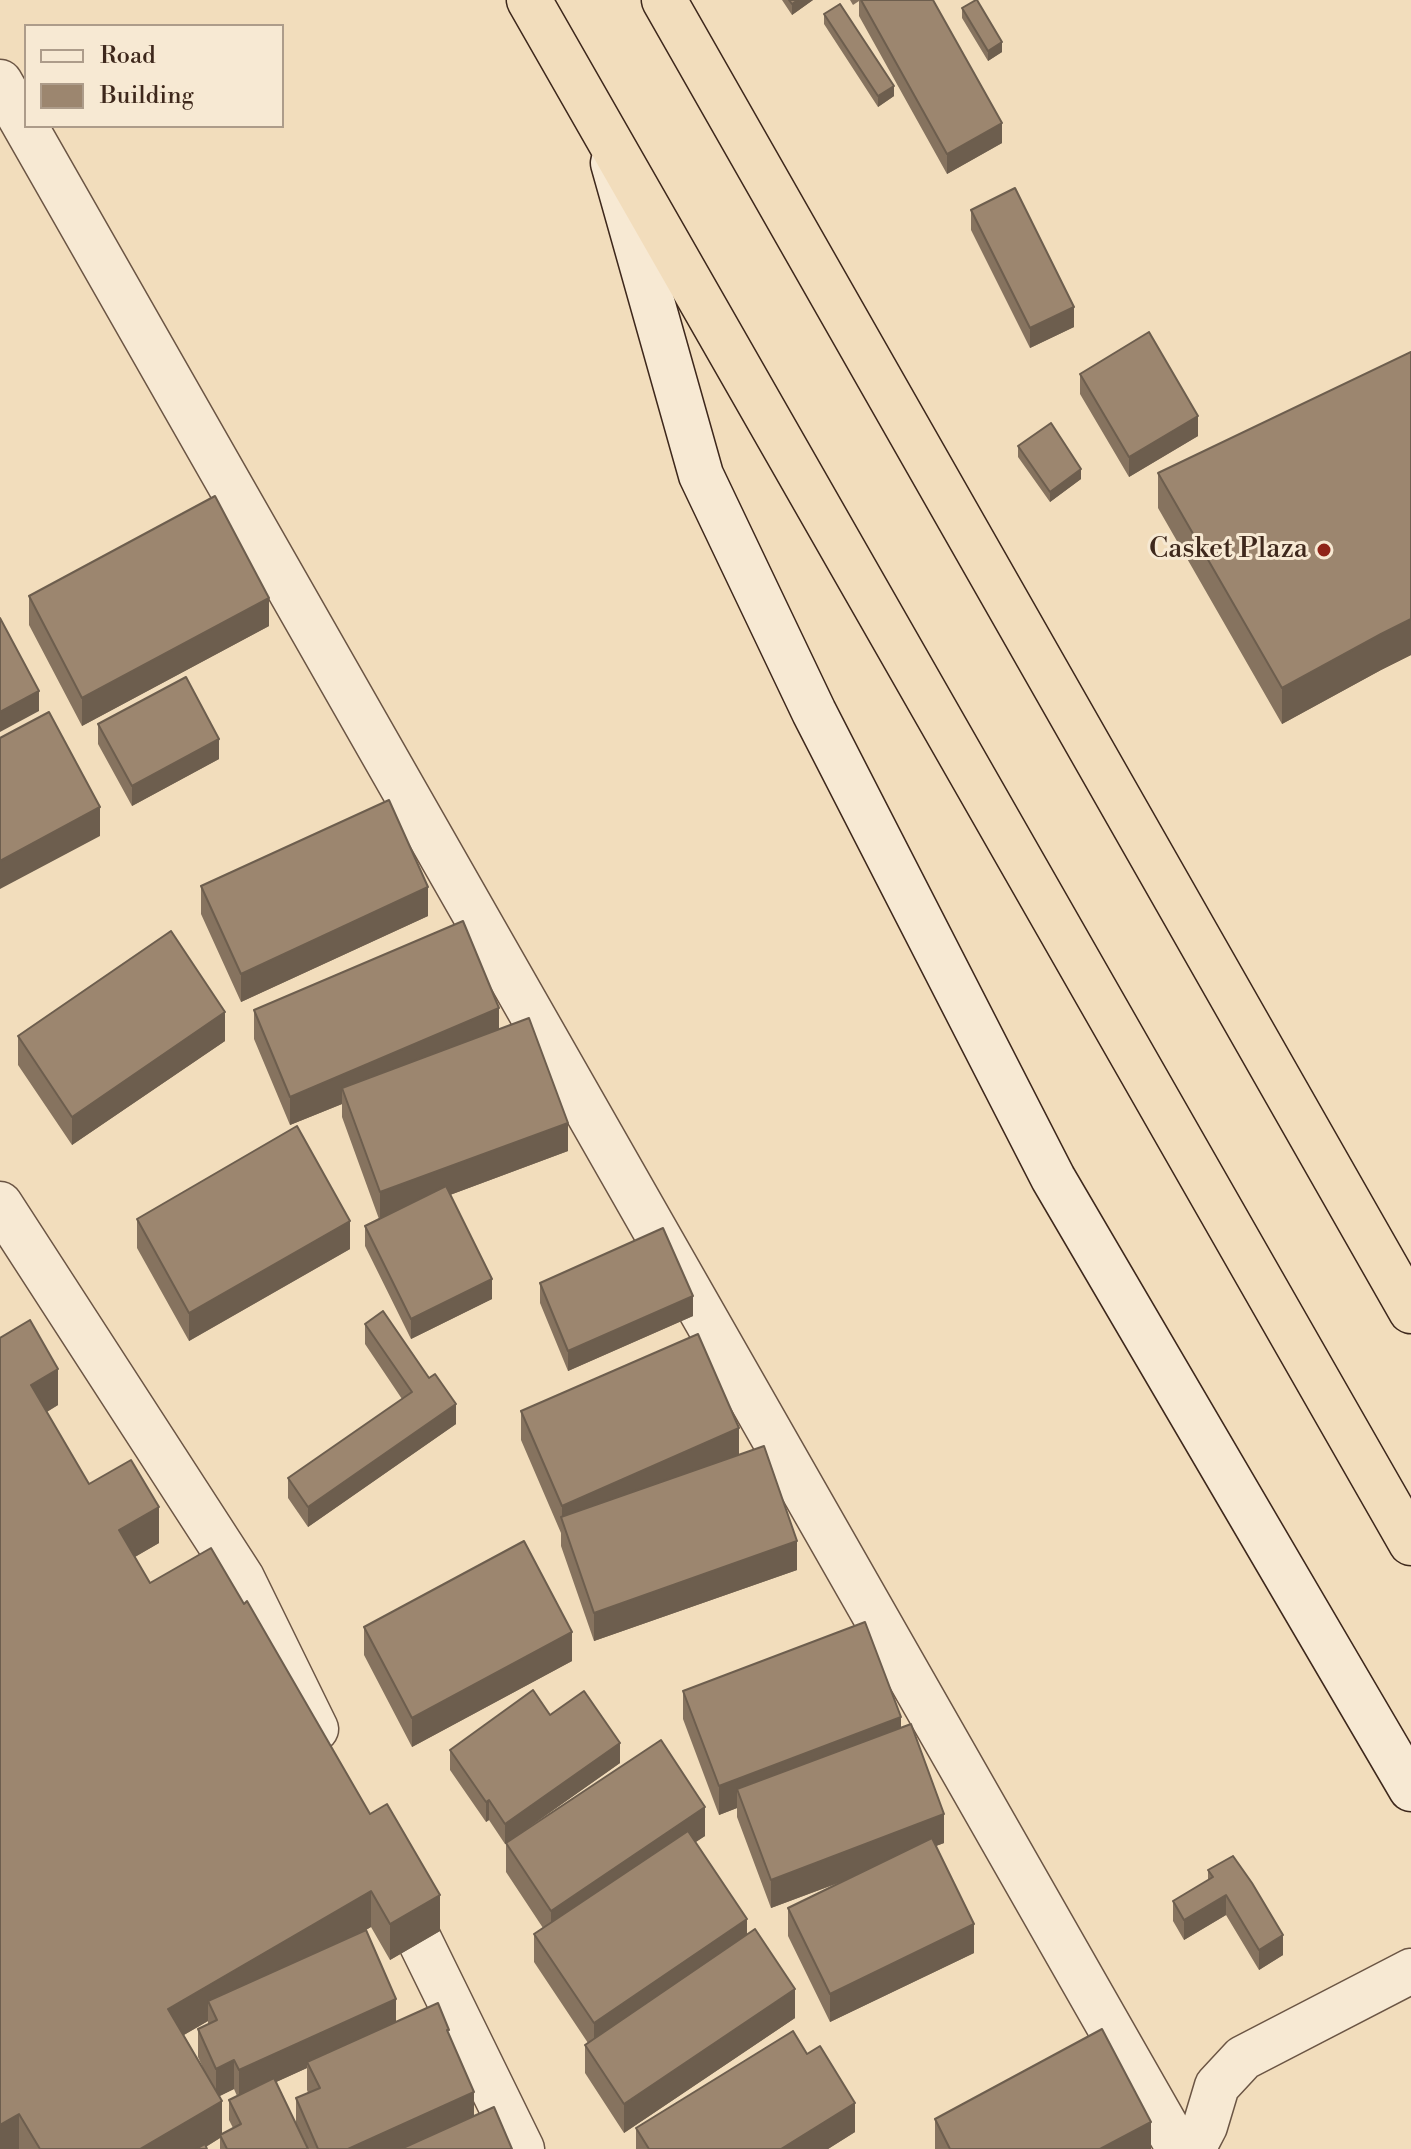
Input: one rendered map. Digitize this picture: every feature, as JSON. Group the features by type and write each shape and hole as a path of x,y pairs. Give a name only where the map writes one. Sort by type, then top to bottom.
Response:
{"highway":[{"path":"529,0 1411,1543"},
{"path":"664,0 1411,1311"}],"street":[{"path":"0,82 24,124"},
{"path":"26,128 1179,2149"},
{"path":"605,133 701,475 814,712 1053,1178 1411,1789"},
{"path":"0,1204 242,1578 333,1764"},
{"path":"375,1849 522,2149"},
{"path":"1193,2149 1205,2126 1217,2086 1243,2058 1411,1971"}],"building":[{"path":"861,0 933,0 1002,123 947,154"},
{"path":"977,0 1002,42 988,51 962,8"},
{"path":"840,4 894,86 878,96 824,14"},
{"path":"1015,188 1074,307 1030,328 971,210"},
{"path":"1149,332 1198,416 1129,457 1080,374"},
{"path":"1411,352 1411,619 1282,688 1158,473"},
{"path":"1051,423 1081,469 1050,492 1018,446"},
{"path":"215,496 269,598 82,698 29,596"},
{"path":"0,618 39,691 0,712"},
{"path":"186,677 219,739 132,786 98,724"},
{"path":"49,712 100,807 0,861 0,738"},
{"path":"389,800 428,887 241,974 201,886"},
{"path":"463,921 499,1008 290,1097 254,1010"},
{"path":"171,931 225,1012 72,1117 18,1036"},
{"path":"529,1018 568,1123 380,1192 342,1088"},
{"path":"297,1126 350,1221 189,1313 137,1219"},
{"path":"446,1186 492,1279 411,1319 365,1226"},
{"path":"663,1228 693,1296 568,1351 540,1283"},
{"path":"383,1311 429,1378 435,1374 456,1404 308,1507 288,1478 412,1392 365,1324"},
{"path":"30,1320 58,1369 31,1385 89,1484 131,1460 159,1507 119,1530 150,1583 211,1548 244,1604 247,1601 370,1814 387,1804 440,1895 390,1924 371,1891 168,2009 222,2101 140,2149 40,2149 19,2114 0,2125 0,1338"},
{"path":"698,1334 739,1428 562,1506 521,1411"},
{"path":"764,1446 797,1541 594,1613 561,1517"},
{"path":"524,1541 572,1632 412,1718 364,1627"},
{"path":"865,1622 901,1717 719,1786 683,1691"},
{"path":"533,1690 550,1715 584,1691 620,1743 505,1824 450,1750"},
{"path":"911,1724 944,1814 771,1880 737,1789"},
{"path":"661,1740 705,1807 551,1911 506,1843"},
{"path":"688,1831 747,1919 594,2023 534,1934"},
{"path":"932,1838 974,1924 830,1994 788,1908"},
{"path":"1233,1856 1283,1935 1259,1950 1226,1895 1184,1920 1173,1901 1213,1877 1208,1870"},
{"path":"755,1929 795,1989 624,2104 585,2045"},
{"path":"366,1930 396,1999 239,2070 234,2060 216,2069 198,2029 217,2020 208,2001"},
{"path":"438,2003 474,2092 348,2149 318,2149 296,2098 320,2088 307,2062"},
{"path":"1102,2029 1151,2122 1100,2149 950,2149 935,2119"},
{"path":"793,2031 807,2054 820,2046 855,2103 781,2149 649,2149 636,2128"},
{"path":"274,2078 308,2149 227,2149 220,2135 241,2124 229,2100"},
{"path":"494,2107 512,2149 401,2149"}],"place":[{"name":"Casket Plaza","path":"1324,550"}]}
